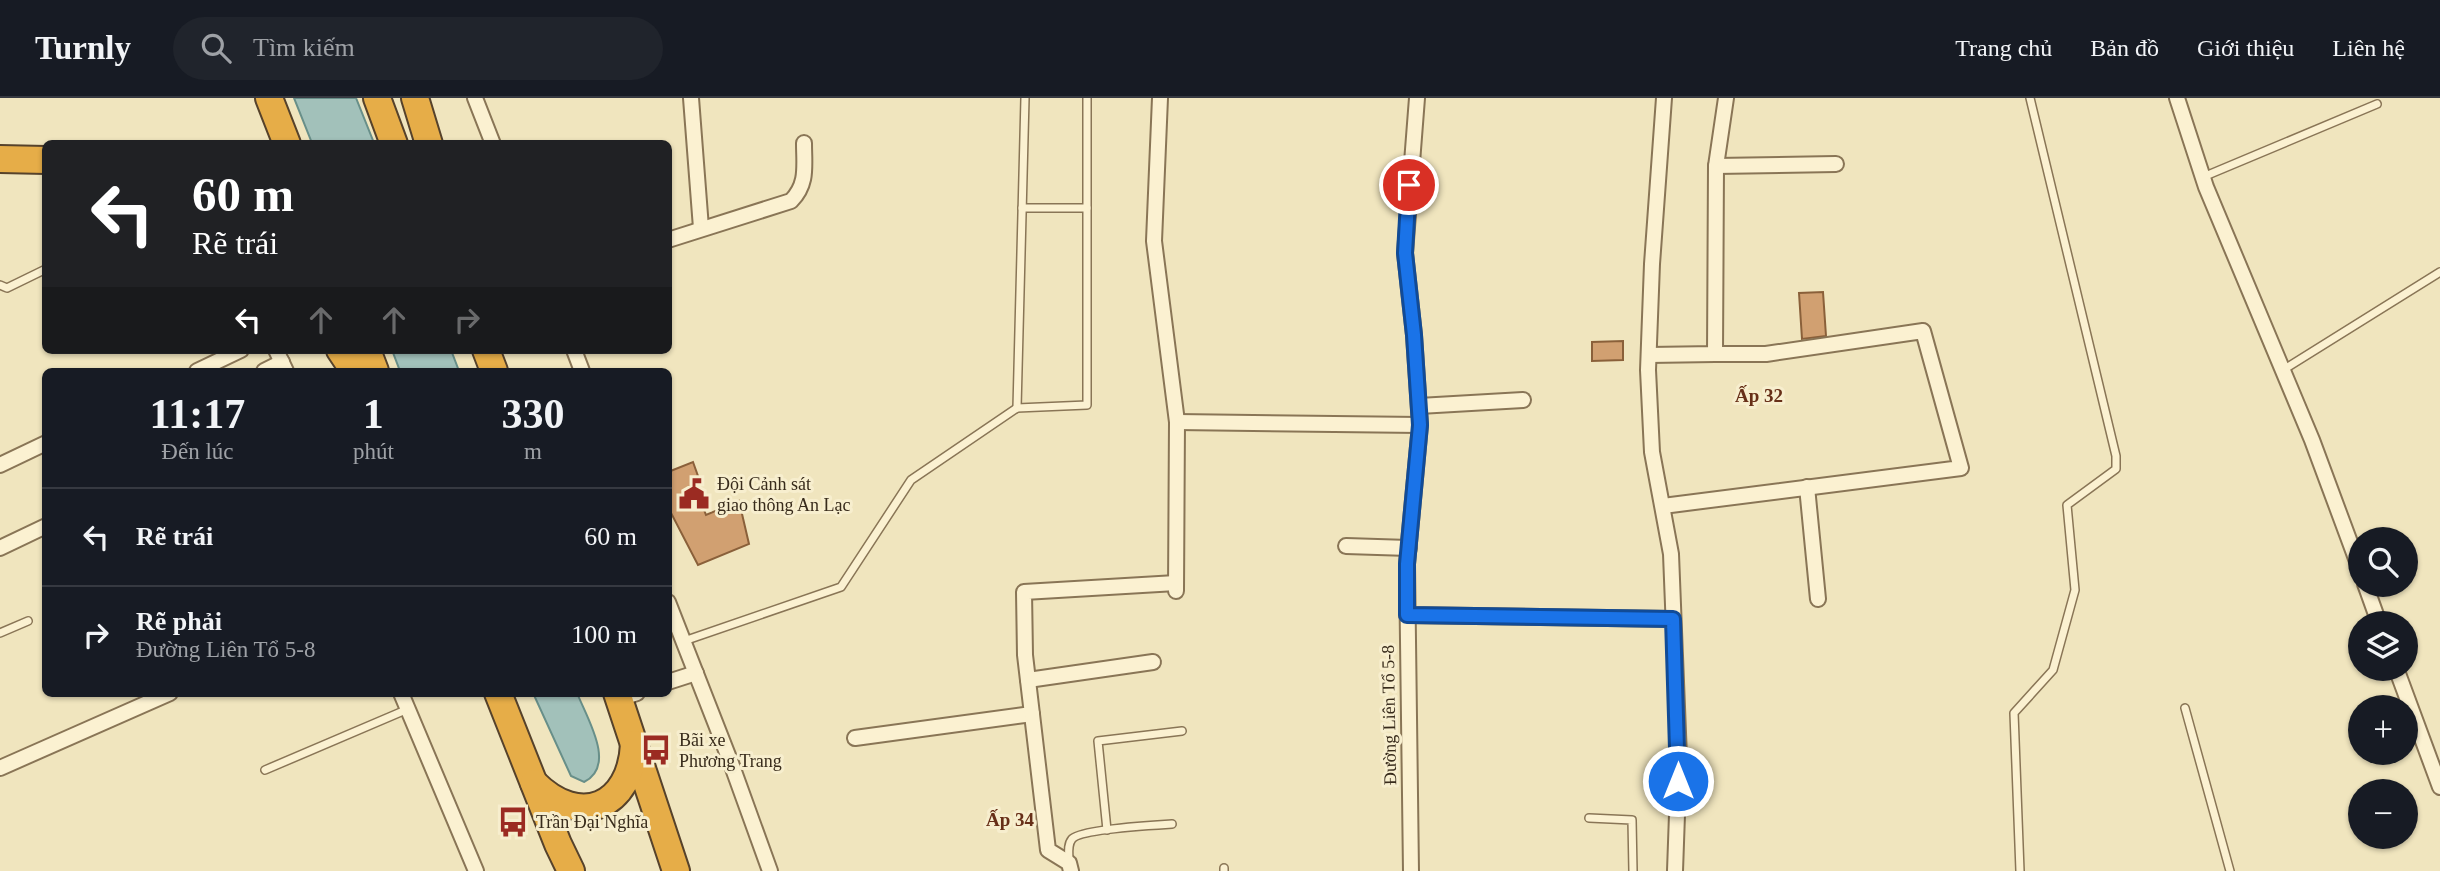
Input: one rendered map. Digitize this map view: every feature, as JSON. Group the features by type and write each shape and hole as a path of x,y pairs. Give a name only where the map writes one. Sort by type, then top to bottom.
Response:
{"highway":[{"path":"270,98 286,140"},
{"path":"377,98 393,140"},
{"path":"415,98 428,140"},
{"path":"0,159 42,160"},
{"path":"500,697 558,845 571,871"},
{"path":"624,697 634,741 676,871"},
{"path":"533,782 545,794 563,805 584,809 601,804 617,792 626,776 632,761 634,741"}],"street":[{"path":"475,98 491,140"},
{"path":"691,98 701,228"},
{"path":"1070,867 1048,850 1025,655 1024,592 1176,587 1177,422 1154,241 1160,98"},
{"name":"Đường Liên Tổ 5-8","path":"1411,871 1407,615 1409,548 1420,425 1405,253 1417,98"},
{"path":"1664,98 1652,264 1649,355 1652,452 1671,554 1679,758 1675,871"},
{"path":"1715,354 1716,166 1726,98"},
{"path":"2177,98 2203,177 2312,440 2348,537"},
{"path":"672,239 791,201 804,183 804,143"},
{"path":"1716,166 1836,163"},
{"path":"1649,355 1766,354 1923,331 1961,468 1662,506"},
{"path":"203,368 233,354"},
{"path":"1419,406 1522,400"},
{"path":"1177,422 1420,425"},
{"path":"0,465 42,445"},
{"path":"1807,486 1818,599"},
{"path":"0,548 42,528"},
{"path":"1346,546 1409,548"},
{"path":"672,612 770,871"},
{"path":"1407,615 1673,619"},
{"path":"1028,680 1153,662"},
{"path":"672,681 696,673"},
{"path":"2401,681 2440,787"},
{"path":"0,768 161,697"},
{"path":"403,697 476,871"},
{"path":"855,738 1032,714"}],"lane":[{"path":"1017,408 1026,98"},
{"path":"684,641 841,587 911,480 1017,408 1087,405 1087,98"},
{"path":"2020,871 2014,713 2053,670 2074,590 2067,505 2116,469 2116,456 2030,98"},
{"path":"2203,177 2377,104"},
{"path":"1022,208 1087,208"},
{"path":"0,285 7,288 42,271"},
{"path":"2283,370 2440,272"},
{"path":"0,633 27,621"},
{"path":"2185,708 2230,871"},
{"path":"265,770 408,709"},
{"path":"1107,830 1098,741 1182,731"},
{"path":"1589,818 1632,820 1633,871"},
{"path":"1070,867 1069,846 1073,838 1107,830 1172,824"}],"water":[{"path":"294,98 356,98 373,140 311,140"},
{"path":"394,354 453,354 458,368 399,368"},
{"path":"535,697 579,697 597,741 598,765 594,775 584,782 571,776"}],"building":[{"path":"1823,292 1826,336 1802,339 1799,293"},
{"path":"1623,341 1623,360 1592,361 1592,342"},
{"path":"693,462 698,476 692,479 706,515 739,501 749,544 698,565 672,515 672,470"}],"place":[{"name":"Đội Cảnh sát giao thông An Lạc","path":"694,494"},
{"name":"Bãi xe Phương Trang","path":"656,750"},
{"name":"Trần Đại Nghĩa","path":"513,822"}],"district":[{"name":"Ấp 32","path":"1759,395"},
{"name":"Ấp 34","path":"1010,819"}],"route":[{"path":"1409,185 1405,253 1420,425 1407,564 1407,615 1673,619 1678,781"}]}
